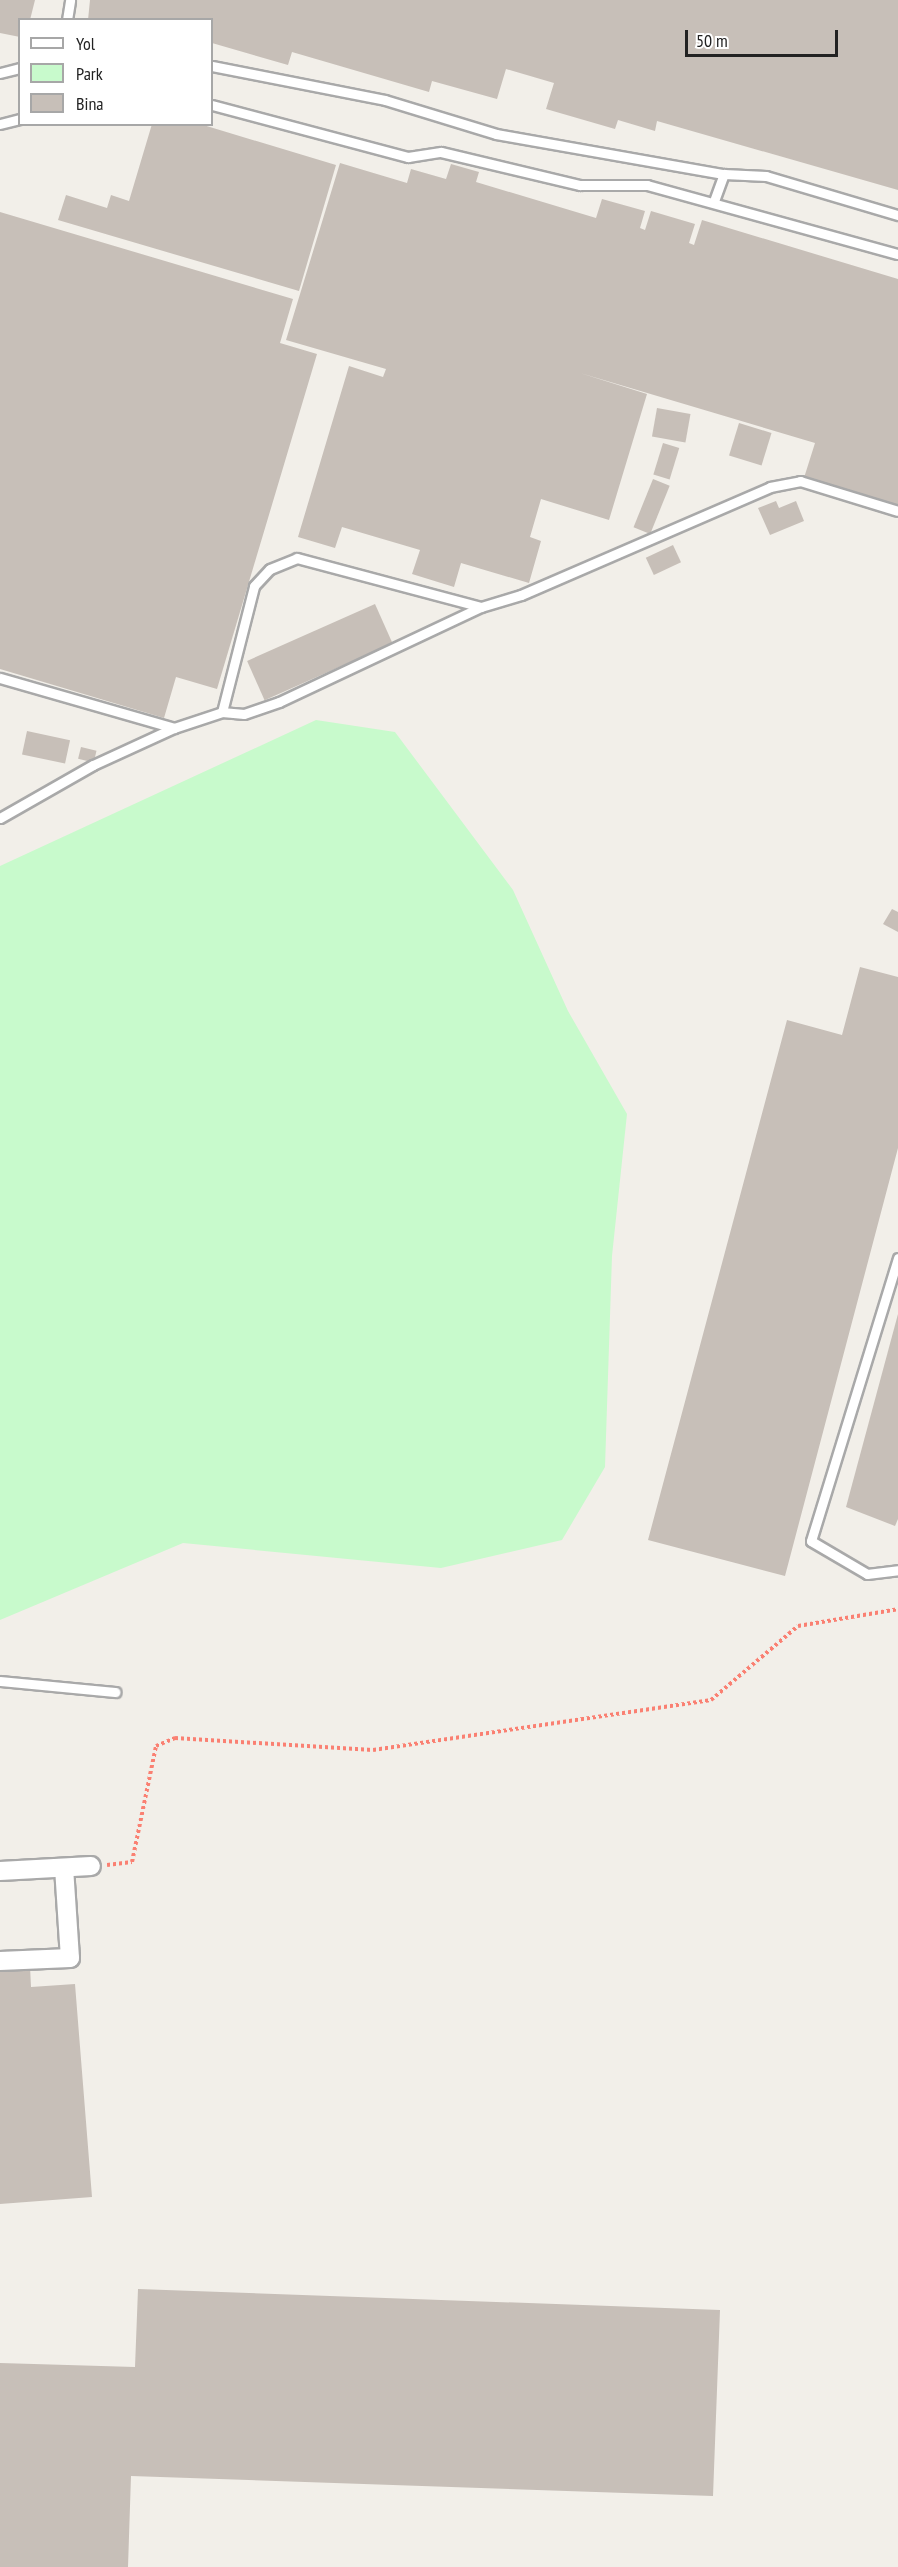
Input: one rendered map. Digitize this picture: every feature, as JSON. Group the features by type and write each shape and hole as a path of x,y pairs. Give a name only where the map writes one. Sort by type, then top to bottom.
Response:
{"street":[{"path":"0,1871 91,1866"},
{"path":"0,1961 70,1958 64,1868"}],"lane":[{"path":"67,18 70,0"},
{"path":"213,66 384,100 496,134 724,174 766,176 898,215"},
{"path":"0,73 18,68"},
{"path":"213,105 408,157 441,152 580,185 647,184 898,254"},
{"path":"0,124 18,120"},
{"path":"714,201 724,174"},
{"path":"0,818 93,765 174,728 222,712 244,714 279,702 481,607 521,595 770,487 800,481 898,510"},
{"path":"222,712 254,586 270,569 297,558 481,607"},
{"path":"0,678 174,728"},
{"path":"898,1258 811,1541 867,1574 898,1570"},
{"path":"0,1681 115,1692"}],"path":[{"path":"91,1866 132,1862 156,1746 175,1738 373,1750 711,1700 798,1626 898,1609"}],"green space":[{"path":"316,720 395,732 513,890 568,1011 627,1114 612,1256 605,1467 562,1540 441,1568 183,1543 0,1620 0,866"}],"building":[{"path":"0,0 35,0 30,18 18,18 18,37 0,33"},
{"path":"90,0 898,0 898,190 657,121 655,131 618,120 615,129 546,109 554,83 506,69 497,99 432,81 429,92 292,52 288,65 213,43 213,18 88,18"},
{"path":"151,126 207,126 336,165 299,291 58,220 66,195 107,208 111,195 129,201"},
{"path":"340,163 407,183 411,169 446,179 451,164 479,172 476,182 596,218 602,199 645,211 640,228 645,230 651,211 695,224 689,243 694,245 702,220 898,279 898,509 803,481 815,443 580,373 647,394 609,520 541,499 530,537 541,541 529,583 461,563 454,587 412,574 420,550 342,527 335,548 298,537 349,366 383,377 386,369 286,340"},
{"path":"0,212 293,299 280,343 317,354 217,689 176,677 164,718 0,669"},
{"path":"657,408 690,414 685,442 652,437"},
{"path":"739,423 772,433 762,465 729,456"},
{"path":"663,443 679,448 670,480 653,475"},
{"path":"653,479 670,486 650,534 634,527"},
{"path":"776,501 779,508 796,501 804,521 770,535 758,508"},
{"path":"673,545 681,562 654,575 646,558"},
{"path":"375,604 392,643 265,700 247,661"},
{"path":"27,731 70,740 65,764 22,754"},
{"path":"81,747 97,751 94,763 78,759"},
{"path":"892,909 898,912 898,932 883,924"},
{"path":"860,967 898,977 898,1148 785,1576 648,1540 787,1020 842,1035"},
{"path":"898,1314 898,1519 895,1526 846,1507"},
{"path":"30,1966 31,1987 75,1984 92,2197 0,2204 0,1968"},
{"path":"138,2289 720,2310 713,2496 131,2476 128,2567 0,2567 0,2363 135,2367"}]}
